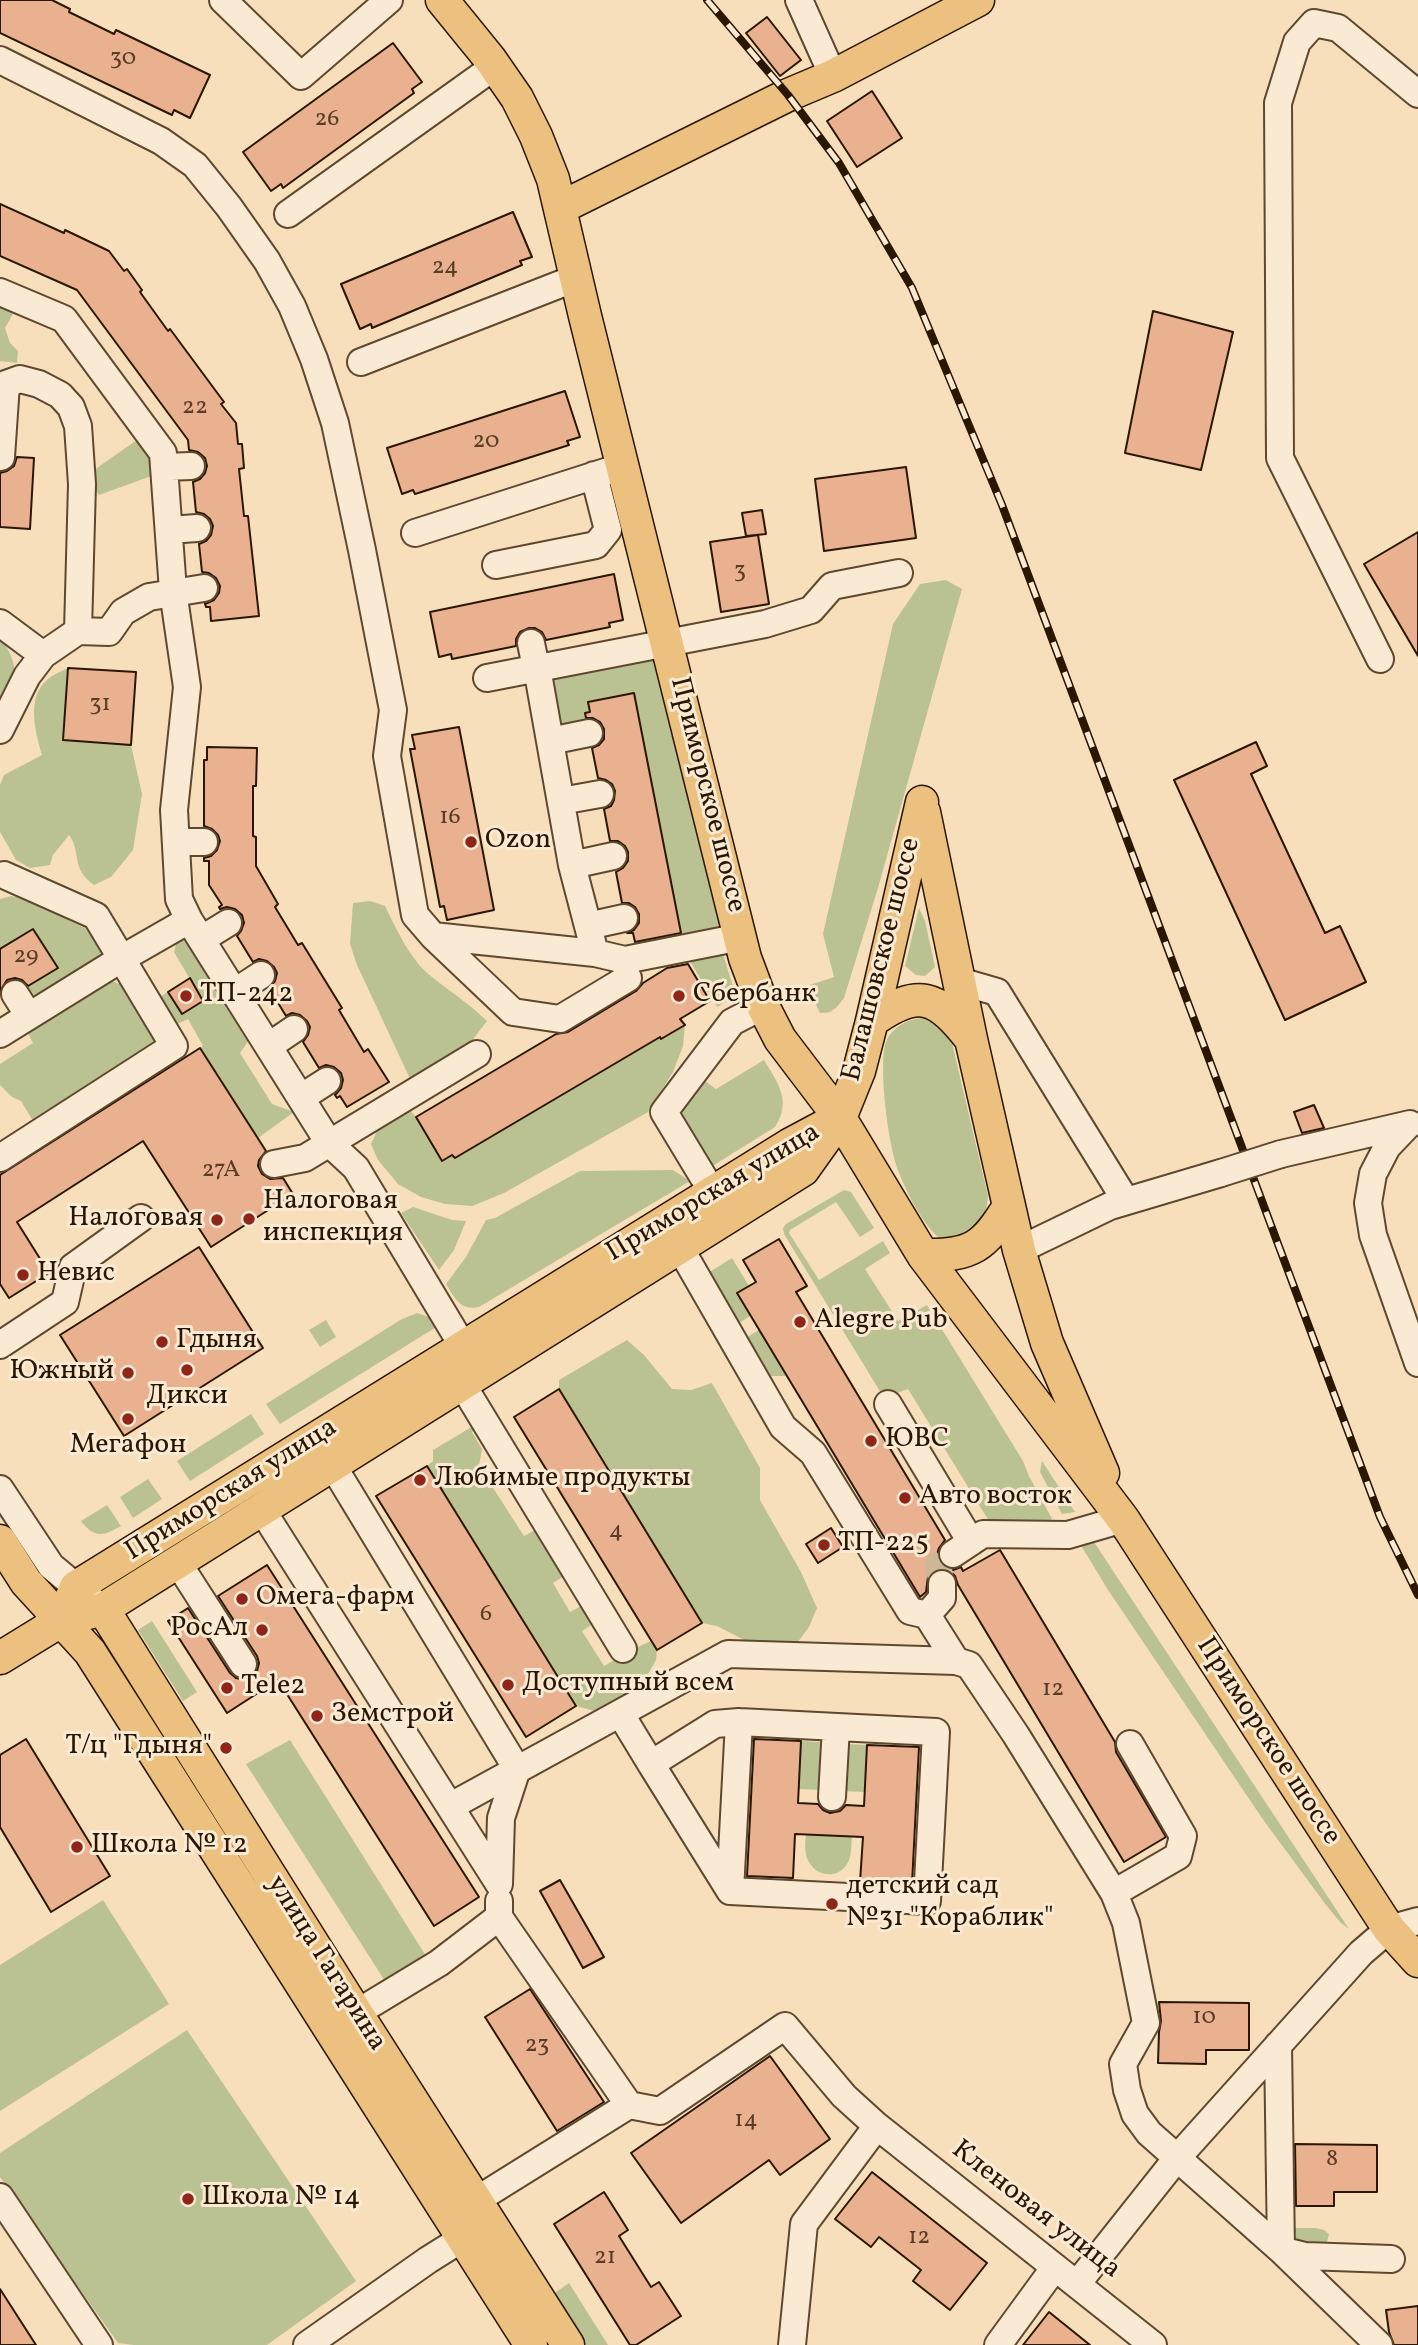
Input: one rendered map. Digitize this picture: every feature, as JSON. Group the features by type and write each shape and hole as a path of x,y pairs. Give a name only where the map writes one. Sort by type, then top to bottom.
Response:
{"main road":[{"name":"Приморское шоссе","path":"442,0 517,98 553,179 576,278 609,471 668,642 749,972 762,1006 780,1039 840,1118 923,1255 1123,1519 1403,1925 1418,1961"},
{"path":"560,208 788,94 833,76 978,0"},
{"name":"Приморское шоссе","path":"922,802 971,1039 1019,1250 1047,1343 1123,1519"},
{"name":"Балашовское шоссе","path":"840,1118 859,1071 872,1021 922,802"},
{"path":"872,1021 894,1006 923,1001 938,1005 951,1013 971,1039"},
{"name":"Приморская улица","path":"0,1658 62,1620 103,1609 462,1384 695,1221 789,1145 840,1118"},
{"name":"Приморская улица","path":"76,1587 464,1349 695,1221 803,1170 840,1118"},
{"path":"923,1255 951,1255 969,1250 995,1229 1009,1206"},
{"name":"улица Гагарина","path":"0,1541 26,1582 90,1652 343,2022 482,2211 568,2345"},
{"path":"62,1620 76,1587"},
{"name":"улица Гагарина","path":"103,1609 343,2022 456,2228 531,2345"}],"street":[{"path":"223,0 301,76 389,0"},
{"path":"799,0 833,76"},
{"path":"1380,659 1280,458 1278,103 1297,42 1314,23 1338,28 1418,94"},
{"path":"0,60 161,141 195,165 267,261 292,306 314,359 335,423 393,710 387,756 415,915 433,936 513,1012 560,1019 628,978"},
{"path":"288,214 495,66"},
{"path":"361,362 576,278"},
{"path":"0,292 64,319 163,453 173,592 187,687 191,780 174,810 179,899 329,1143 356,1168 464,1349"},
{"path":"1,457 6,384 20,379 39,384 60,395 71,407 78,426 82,485 78,631"},
{"path":"164,467 191,466"},
{"path":"415,533 609,471 608,530 596,545 496,565"},
{"path":"169,530 197,528"},
{"path":"487,678 535,660 595,646 668,642 765,624 811,610 832,586 899,573"},
{"path":"0,730 27,676 43,655 78,631 109,632 123,612 149,597 204,588"},
{"path":"0,624 43,655"},
{"path":"535,660 572,865 595,953"},
{"path":"550,741 589,733"},
{"path":"561,801 600,794"},
{"path":"176,842 204,842"},
{"path":"572,865 613,856"},
{"path":"0,1158 174,1046 96,916 1,875"},
{"path":"588,926 624,918"},
{"path":"0,1034 121,959 196,930 228,923"},
{"path":"433,936 595,953 625,960 741,937"},
{"path":"235,992 261,975"},
{"path":"959,981 997,992 1126,1201"},
{"path":"15,994 29,1016"},
{"path":"762,1006 732,1022 664,1112 695,1221 783,1427 813,1453 910,1611 927,1615 956,1661"},
{"path":"269,1046 294,1029"},
{"path":"274,1164 305,1158 477,1054"},
{"path":"302,1097 327,1081"},
{"path":"1019,1250 1110,1206 1281,1154 1413,1123"},
{"path":"1413,1123 1387,1147 1373,1174 1368,1203 1373,1235 1418,1363"},
{"path":"0,1345 65,1301 73,1267 141,1218"},
{"path":"462,1384 623,1649"},
{"path":"888,1404 962,1548 983,1534 1068,1535 1123,1519"},
{"path":"307,2345 456,2228 629,2105 499,1917 501,1818 517,1769 333,1466"},
{"name":"улица Гагарина","path":"0,1489 51,1566 103,1609"},
{"path":"262,1510 499,1884"},
{"path":"178,1563 243,1664"},
{"path":"927,1615 942,1598 942,1584"},
{"path":"451,1805 728,1654 956,1661 969,1665 1114,1893 1126,1923 1146,2023 1123,2064 1127,2090 1135,2114 1149,2133 1280,2250 1379,2345"},
{"path":"620,1713 730,1891"},
{"path":"650,1764 715,1724 739,1722 936,1732 927,1901 730,1891"},
{"path":"730,1891 739,1722"},
{"path":"832,1797 836,1727"},
{"path":"1114,1893 1178,1856 1183,1836 1130,1744"},
{"path":"343,2022 439,1963 499,1917"},
{"path":"1077,2284 1177,2158 1361,1953 1403,1925"},
{"name":"Кленовая улица","path":"629,2105 660,2111 785,2026 844,2096 877,2126 1153,2345"},
{"path":"1278,2045 1280,2250"},
{"path":"792,2345 804,2224 877,2126"},
{"path":"0,2197 99,2345"},
{"path":"1280,2250 1305,2256 1391,2259"},
{"path":"998,2345 1055,2267"}],"green space":[{"path":"0,304 15,310 5,328 10,343 18,351 17,363 0,361"},
{"path":"144,435 157,474 99,495 93,487 94,470"},
{"path":"946,580 962,589 878,888 844,998 831,1011 820,1013 807,986 834,977 823,934 893,624 920,584"},
{"path":"0,636 12,657 14,674 0,711"},
{"path":"652,654 719,925 709,934 682,938 634,694 589,702 590,712 585,714 588,726 558,729 552,682 555,677"},
{"path":"68,668 63,740 131,745 142,794 133,850 111,877 94,885 82,873 69,835 53,855 50,865 30,868 16,860 0,832 0,785 4,775 42,755 34,715 37,695 48,679"},
{"path":"11,896 22,898 95,933 103,948 98,963 45,998 21,990 57,968 34,929 0,949 0,899"},
{"path":"370,901 385,906 408,949 426,972 487,1021 461,1055 412,1083 357,965 350,944 353,903"},
{"path":"919,908 925,921 935,967 925,976 916,975 905,966"},
{"path":"186,937 249,1040 240,1053 272,1104 294,1112 258,1138 200,1048 203,1046 188,1019 175,1025 158,998 168,992 182,1013 203,1001 174,952 177,941"},
{"path":"723,954 736,996 717,1007 687,956"},
{"path":"109,980 125,986 155,1036 154,1048 36,1126 21,1101 12,1097 0,1085 0,1064 33,1043 24,1026"},
{"path":"922,1018 940,1027 952,1043 988,1196 984,1217 975,1229 961,1236 941,1240 911,1200 899,1173 891,1146 884,1090 883,1057 887,1039 900,1026"},
{"path":"685,1025 683,1046 673,1072 648,1112 504,1193 472,1206 445,1204 421,1197 398,1184 378,1160 371,1144 379,1127 408,1108 442,1160 452,1155 455,1158 658,1033 661,1038"},
{"path":"764,1060 781,1092 783,1100 780,1118 775,1127 706,1170 679,1111 701,1078 716,1089"},
{"path":"673,1170 690,1181 479,1307 463,1305 446,1284 466,1257 486,1220 495,1218 580,1171"},
{"path":"844,1190 851,1192 874,1228 860,1237 836,1202 789,1233 819,1280 883,1241 890,1253 865,1269 898,1321 927,1305 1023,1461 1052,1519 1045,1525 992,1526 908,1389 884,1398 784,1234 783,1228 786,1224"},
{"path":"413,1207 452,1220 466,1221 454,1250 439,1270 401,1213"},
{"path":"732,1258 749,1286 737,1293 750,1316 736,1325 708,1273"},
{"path":"417,1313 429,1317 438,1326 280,1424 266,1404 402,1319"},
{"path":"326,1320 336,1337 320,1347 309,1330"},
{"path":"759,1330 786,1376 766,1376 744,1339"},
{"path":"627,1340 644,1355 672,1389 691,1390 712,1383 760,1468 760,1500 801,1572 817,1608 809,1627 797,1643 750,1643 717,1626 702,1623 559,1389 559,1380"},
{"path":"251,1414 264,1434 190,1481 177,1461"},
{"path":"475,1425 479,1427 472,1432 482,1449 479,1466 524,1536 539,1528 567,1574 553,1583 570,1612 585,1604 596,1622 582,1631 604,1666 651,1641 657,1650 656,1660 642,1685 598,1712 576,1706 427,1466 433,1461 433,1450"},
{"path":"1042,1461 1075,1512 1062,1514 1040,1472"},
{"path":"148,1479 162,1499 133,1518 120,1497"},
{"path":"107,1505 121,1526 100,1534 91,1531 81,1521"},
{"path":"1079,1542 1094,1542 1349,1929 1326,1905 1264,1821 1108,1590"},
{"path":"152,1621 197,1692 183,1701 138,1630"},
{"path":"290,1740 426,1956 385,1981 246,1764"},
{"path":"801,1741 821,1742 826,1746 824,1790 798,1789"},
{"path":"848,1744 867,1745 865,1792 842,1791 844,1748"},
{"path":"806,1834 852,1836 850,1858 843,1869 833,1874 817,1871 807,1859"},
{"path":"103,1900 169,2004 0,2111 0,1965"},
{"name":"Школа № 14","path":"187,2030 356,2281 267,2345 118,2343 0,2177 0,2153"},
{"path":"1296,2228 1324,2230 1329,2234 1327,2242 1319,2247 1291,2243 1290,2233"},
{"path":"569,2283 608,2345 586,2345 553,2294"}],"building":[{"path":"0,0 52,0 70,9 69,12 114,34 116,30 210,75 190,118 174,110 172,115 0,33"},
{"path":"767,17 801,60 780,76 746,33"},
{"path":"393,43 422,82 412,89 414,93 283,188 281,184 271,191 243,152"},
{"path":"872,91 902,138 857,167 827,121"},
{"path":"0,204 109,251 124,271 127,269 168,331 170,329 224,402 221,404 236,423 238,444 242,444 244,468 239,469 244,516 248,516 259,616 211,621 210,607 205,604 214,600 220,586 216,578 202,572 199,544 211,535 213,526 204,514 196,512 193,482 205,473 205,458 198,452 189,450 188,440 77,290 0,256"},
{"path":"513,212 532,257 520,261 522,265 372,328 371,324 360,329 341,284"},
{"path":"1153,311 1233,332 1201,470 1125,453"},
{"path":"565,391 580,437 567,441 569,445 415,494 413,490 402,494 387,448"},
{"path":"17,457 34,458 30,529 0,527 0,473 14,466"},
{"path":"906,467 916,538 824,551 815,479"},
{"path":"762,510 766,534 746,536 742,513"},
{"path":"1418,532 1418,656 1364,564"},
{"path":"758,535 769,604 721,612 710,542"},
{"path":"614,574 623,620 609,623 610,627 546,640 542,632 529,628 520,632 516,646 452,659 451,654 439,657 430,612"},
{"path":"68,668 136,672 131,745 63,740"},
{"path":"634,693 681,933 635,942 633,933 627,933 634,930 639,923 639,914 629,903 622,903 616,872 628,861 628,852 618,841 610,841 604,809 611,806 615,791 612,784 598,778 592,748 604,739 604,729 600,722 586,718 585,713 590,712 588,702"},
{"path":"459,727 494,910 447,920 444,906 440,907 410,749 415,749 412,735"},
{"path":"1256,742 1267,766 1251,774 1325,933 1340,926 1366,982 1285,1020 1174,780"},
{"path":"207,747 257,748 256,786 253,786 256,866 278,904 275,907 298,945 302,943 342,1008 339,1010 364,1052 368,1049 389,1082 347,1107 340,1096 337,1098 335,1095 341,1088 341,1073 326,1065 319,1068 303,1042 310,1027 307,1021 292,1013 286,1016 269,988 277,973 274,967 259,959 253,962 237,936 244,923 242,915 235,909 220,909 222,905 209,885 209,861 204,861 204,858 217,850 220,841 212,829 204,826 204,760 207,760"},
{"path":"33,929 58,968 28,986 15,978 7,980 0,991 0,949"},
{"path":"688,964 710,1001 680,1019 685,1025 661,1039 660,1037 455,1158 452,1155 442,1161 416,1117 556,1034 568,1032 636,991 643,983 667,968"},
{"name":"ТП-242","path":"190,978 203,1001 182,1014 168,992"},
{"path":"200,1048 266,1151 259,1160 258,1166 262,1174 270,1179 283,1178 293,1194 211,1247 143,1141 17,1222 49,1273 9,1298 0,1284 0,1175"},
{"path":"1314,1105 1324,1128 1302,1133 1294,1112"},
{"path":"779,1239 807,1286 796,1292 945,1540 937,1554 940,1562 947,1568 953,1570 961,1567 963,1571 1000,1550 1115,1742 1116,1752 1166,1837 1124,1862 955,1576 943,1568 934,1571 928,1577 926,1592 920,1597 737,1293 756,1282 743,1260"},
{"name":"Гдыня","path":"199,1247 263,1348 124,1436 60,1335"},
{"path":"559,1389 702,1623 657,1650 514,1417"},
{"path":"427,1466 576,1706 526,1737 376,1496"},
{"name":"ТП-225","path":"831,1528 843,1547 818,1563 806,1544"},
{"path":"267,1565 479,1897 434,1926 278,1680 227,1713 168,1621 188,1608 230,1673 244,1680 251,1678 257,1671 257,1656 218,1596"},
{"path":"26,1739 110,1876 51,1912 0,1827 0,1755"},
{"path":"754,1739 801,1741 798,1803 818,1804 830,1813 840,1811 846,1805 864,1806 867,1745 919,1747 912,1884 860,1882 863,1837 795,1834 793,1878 747,1876"},
{"path":"560,1880 604,1957 583,1968 540,1891"},
{"path":"530,1989 604,2102 557,2131 485,2017"},
{"path":"1159,2002 1249,2003 1249,2050 1206,2050 1206,2064 1158,2063 1161,2021"},
{"path":"770,2056 830,2139 780,2175 769,2160 681,2223 631,2153"},
{"path":"1295,2144 1377,2145 1377,2192 1334,2192 1334,2206 1296,2206"},
{"path":"872,2172 987,2263 950,2310 913,2281 921,2270 879,2237 871,2247 835,2219"},
{"path":"604,2192 628,2230 619,2236 651,2287 659,2282 681,2316 636,2345 630,2345 554,2224"},
{"path":"0,2289 36,2345 0,2345"},
{"path":"1418,2306 1418,2345 1394,2345 1386,2310"},
{"path":"1049,2312 1090,2345 1023,2345"}],"tunnel":[{"path":"942,1584 938,1565 953,1554"}],"railway":[{"path":"707,0 788,95 839,163 912,288 1002,505 1380,1517 1418,1595"}],"place":[{"name":"Ozon","path":"471,842"},
{"name":"ТП-242","path":"186,996"},
{"name":"Сбербанк","path":"679,996"},
{"name":"Налоговая инспекция","path":"249,1219"},
{"name":"Налоговая","path":"217,1220"},
{"name":"Невис","path":"23,1275"},
{"name":"Alegre Pub","path":"800,1322"},
{"name":"Гдыня","path":"162,1342"},
{"name":"Дикси","path":"187,1370"},
{"name":"Южный","path":"128,1373"},
{"name":"Мегафон","path":"128,1419"},
{"name":"ЮВС","path":"871,1441"},
{"name":"Любимые продукты","path":"420,1480"},
{"name":"Авто восток","path":"905,1498"},
{"name":"ТП-225","path":"824,1545"},
{"name":"Омега-фарм","path":"242,1599"},
{"name":"РосАл","path":"262,1630"},
{"name":"Доступный всем","path":"508,1685"},
{"name":"Tele2","path":"227,1688"},
{"name":"Земстрой","path":"317,1716"},
{"name":"Т/ц \"Гдыня\"","path":"226,1748"},
{"name":"Школа № 12","path":"77,1847"},
{"name":"детский сад №31 \"Кораблик\"","path":"832,1904"},
{"name":"Школа № 14","path":"188,2199"}]}
